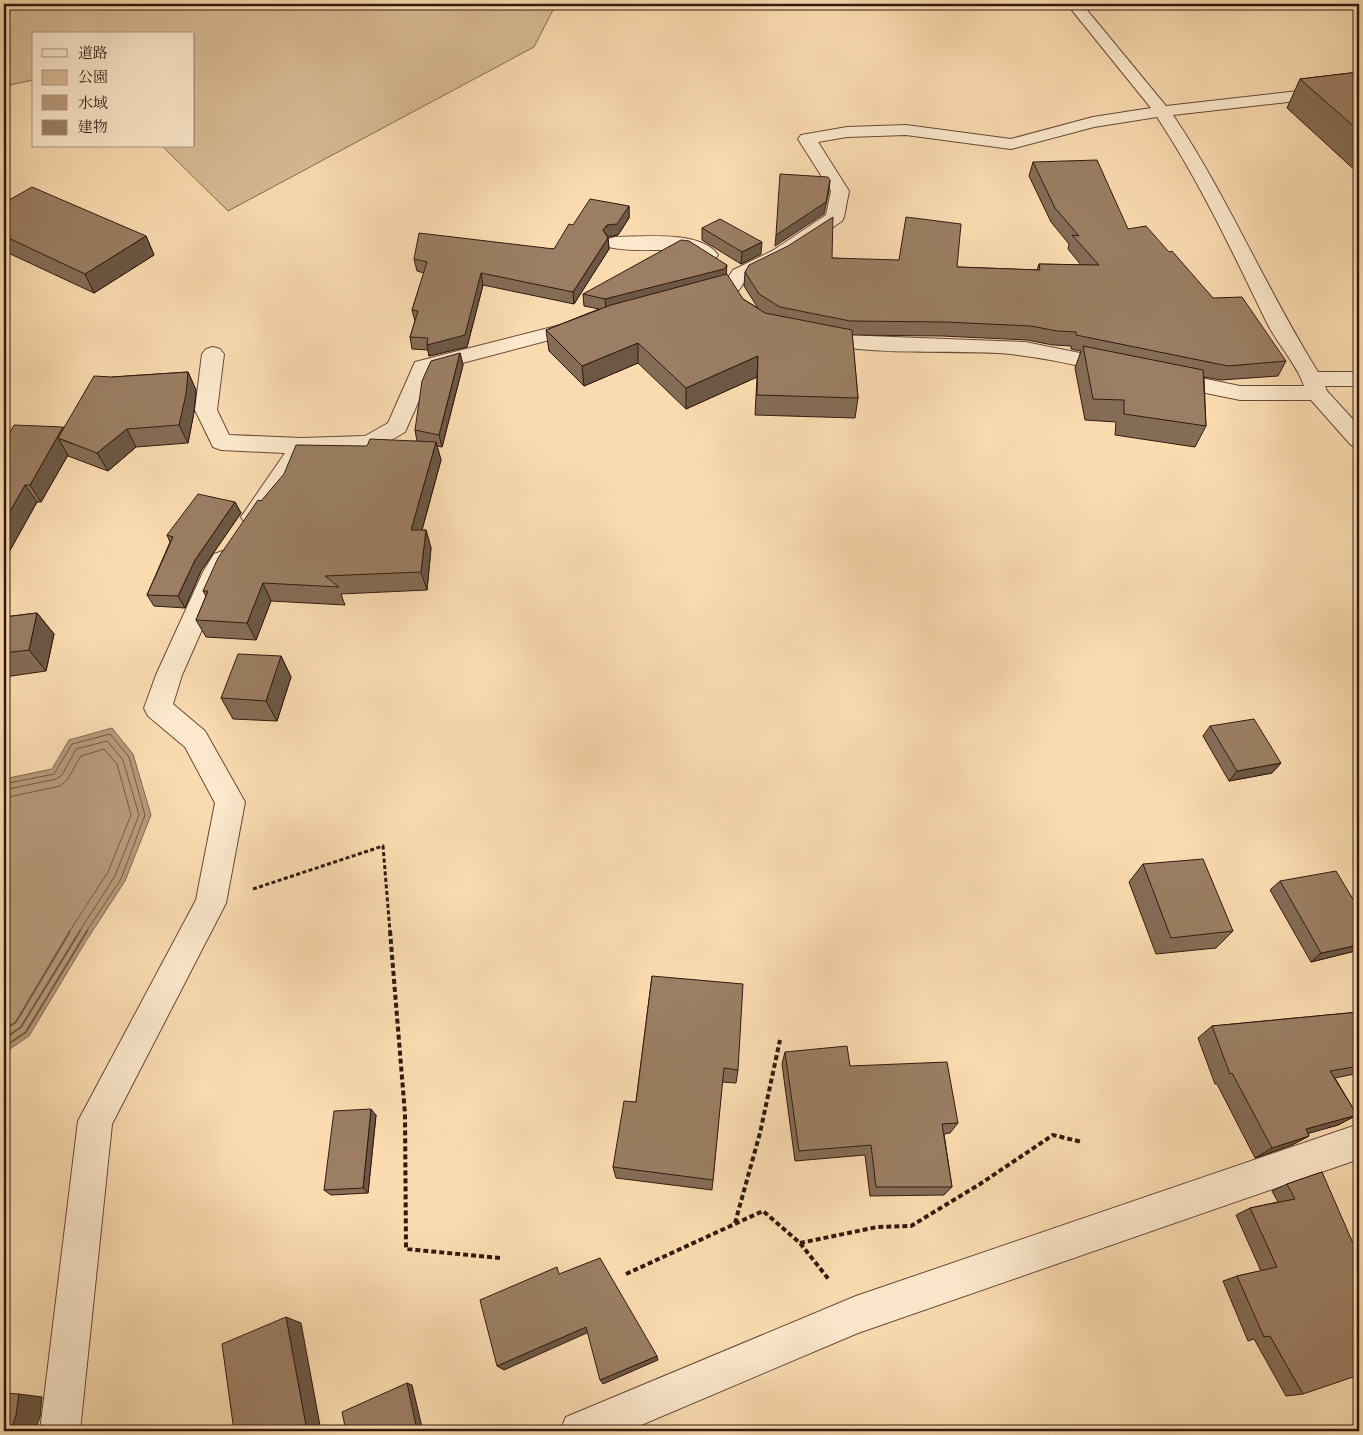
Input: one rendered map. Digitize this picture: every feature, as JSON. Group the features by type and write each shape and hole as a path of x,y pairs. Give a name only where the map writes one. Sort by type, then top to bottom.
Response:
{"street":[{"path":"1074,4 1162,112 1183,143 1232,231 1279,326 1315,386 1359,440"},
{"path":"674,301 737,286 835,217 840,191 807,138 847,132 906,130 1011,144 1093,122 1359,89"},
{"path":"615,243 666,243 694,246 737,286"},
{"path":"213,354 206,410 222,442 301,446 370,443 397,427 423,367 606,319"},
{"path":"801,334 848,343 942,344 1027,349 1240,393 1315,386 1359,379"},
{"path":"60,1431 95,1121 211,903 230,802 195,739 158,708 169,675 215,572 301,446"},
{"path":"580,1431 856,1315 1359,1141"}],"path":[{"path":"211,903 383,846 405,1114 406,1249 501,1258"},
{"path":"734,1223 760,1133 780,1040"},
{"path":"800,1243 877,1227 911,1226 980,1184 1053,1135 1082,1142"},
{"path":"626,1274 763,1211 800,1243 856,1315"}],"green space":[{"path":"4,4 556,4 534,47 228,211 164,148 195,148 195,32 32,32 32,80 4,86"}],"water":[{"path":"112,728 133,754 151,815 125,881 86,941 29,1036 4,1053 4,779 52,769 69,740"}],"building":[{"path":"1359,72 1359,131 1300,79"},
{"path":"1097,160 1128,229 1146,226 1169,252 1172,251 1213,298 1242,297 1286,361 1228,366 1076,335 1076,332 1057,331 1031,326 945,322 850,321 780,307 759,294 745,272 749,265 788,246 833,217 832,258 899,260 906,217 961,224 957,267 1040,270 1039,264 1099,265 1072,235 1079,236 1055,208 1033,162"},
{"path":"780,174 828,177 830,180 826,202 776,235"},
{"path":"32,187 146,236 85,274 4,236 4,203"},
{"path":"590,199 629,206 617,224 607,225 603,230 608,238 573,292 481,273 465,335 427,345 428,338 410,337 418,311 412,310 427,262 414,259 419,233 554,249 569,224 573,225"},
{"path":"720,219 762,242 742,252 702,228"},
{"path":"681,240 689,241 727,265 724,269 605,299 583,294"},
{"path":"727,274 743,299 765,313 852,330 858,398 757,395 758,356 686,388 638,343 582,366 546,330 611,305"},
{"path":"1083,346 1203,370 1206,426 1124,414 1124,400 1093,399"},
{"path":"460,353 439,435 415,430 422,381 431,361"},
{"path":"188,372 186,394 179,425 127,429 97,453 58,438 94,376 112,377"},
{"path":"14,425 63,427 30,485 25,485 4,522 4,443"},
{"path":"370,439 436,442 411,530 426,530 421,572 325,576 339,587 263,583 247,623 196,620 208,591 203,591 218,558 258,500 261,501 284,474 296,445 367,446"},
{"path":"198,494 235,502 195,560 178,596 147,595 173,537 167,535"},
{"path":"37,613 29,650 4,653 4,617"},
{"path":"238,654 281,656 266,701 221,698"},
{"path":"1254,719 1281,763 1237,771 1210,726"},
{"path":"1203,859 1233,931 1171,938 1143,864"},
{"path":"1336,871 1359,909 1359,945 1321,953 1280,881"},
{"path":"652,976 743,984 738,1070 724,1068 713,1180 613,1167 624,1101 636,1102"},
{"path":"1359,1012 1359,1066 1330,1071 1357,1115 1306,1129 1309,1136 1272,1148 1232,1073 1230,1074 1212,1026"},
{"path":"847,1046 850,1066 947,1062 958,1123 942,1124 952,1187 876,1187 871,1145 799,1151 785,1052"},
{"path":"371,1109 363,1188 324,1190 334,1111"},
{"path":"1322,1172 1359,1257 1359,1375 1303,1394 1270,1336 1264,1337 1237,1276 1277,1267 1250,1208 1295,1199 1287,1184"},
{"path":"600,1258 657,1356 600,1380 586,1327 497,1366 480,1300 557,1267 559,1274"},
{"path":"286,1317 307,1431 234,1431 222,1344"},
{"path":"407,1383 417,1430 346,1431 342,1412"},
{"path":"4,1393 19,1394 16,1415 11,1431 4,1431"}]}
